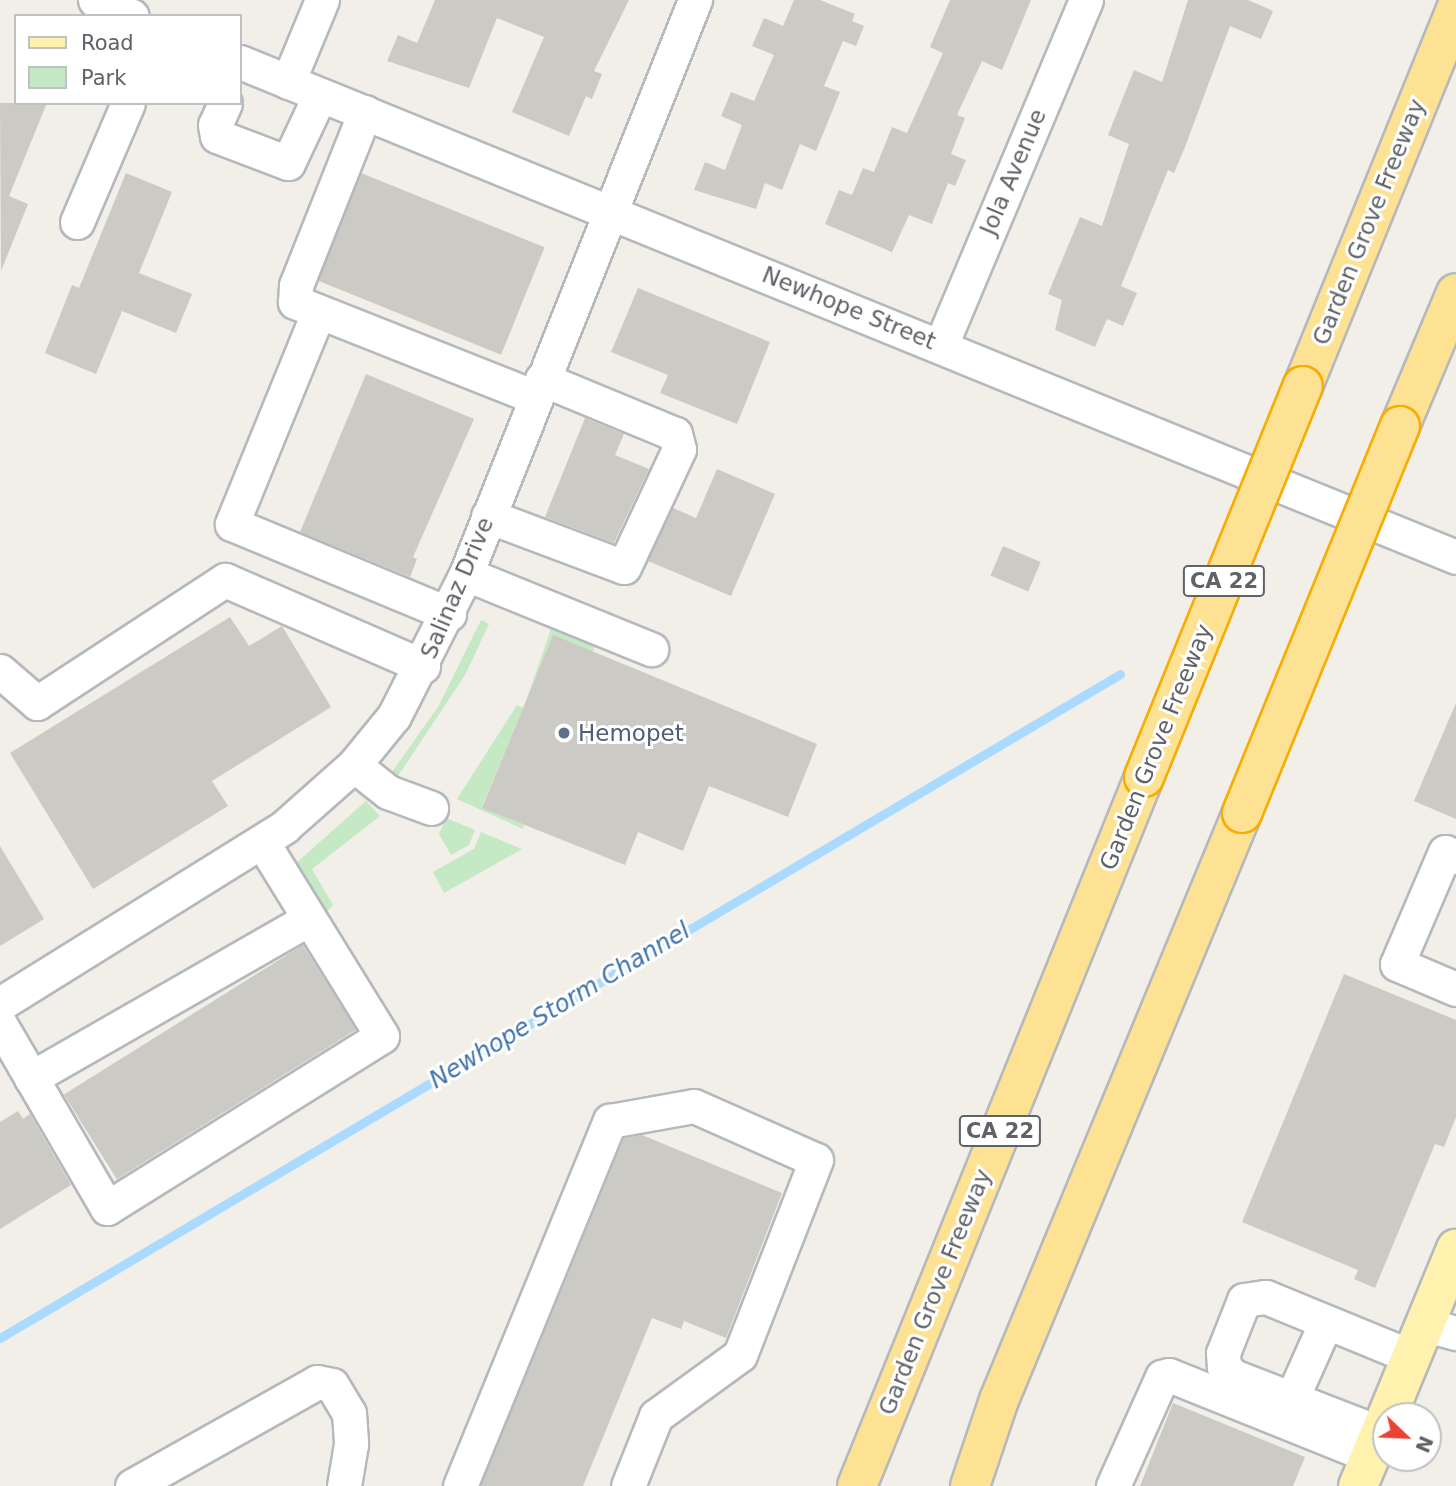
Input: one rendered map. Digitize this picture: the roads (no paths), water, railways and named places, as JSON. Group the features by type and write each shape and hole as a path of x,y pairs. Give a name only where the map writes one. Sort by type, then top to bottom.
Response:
{"highway":[{"name":"Garden Grove Freeway","path":"857,1486 1456,9"},
{"path":"970,1486 999,1400 1456,293"}],"main road":[{"path":"1397,1402 1431,1338 1456,1249"}],"street":[{"path":"288,82 322,0"},
{"name":"Salinaz Drive","path":"0,1004 262,842 354,765 394,716 423,666 466,574 695,0"},
{"name":"Jola Avenue","path":"941,345 1086,0"},
{"path":"100,1 128,14"},
{"name":"Newhope Street","path":"242,64 941,345 1456,557"},
{"path":"224,105 215,125 217,136 288,163 320,95"},
{"path":"77,222 127,105"},
{"path":"365,113 293,294 298,304 675,434 679,449 624,568 488,516"},
{"path":"318,313 232,524 449,614"},
{"path":"466,574 651,649"},
{"path":"0,671 37,703 225,580 423,666"},
{"path":"354,765 388,792 431,808"},
{"path":"0,1024 107,1208 382,1036 262,842"},
{"path":"1456,857 1445,852 1397,964 1456,989"},
{"path":"31,1078 310,919"},
{"path":"460,1486 610,1121 694,1106 816,1160 740,1355 656,1416 628,1486"},
{"path":"1372,1440 1292,1398 1224,1367 1223,1353 1244,1300 1266,1297 1326,1322 1431,1338"},
{"path":"1292,1398 1326,1322"},
{"path":"1113,1486 1162,1377 1184,1378 1372,1441"},
{"path":"132,1486 317,1382 332,1385 349,1413 351,1444 344,1486"}],"waterway":[{"name":"Newhope Storm Channel","path":"0,1338 1120,674"}],"place":[{"name":"Hemopet","path":"564,733"}]}
